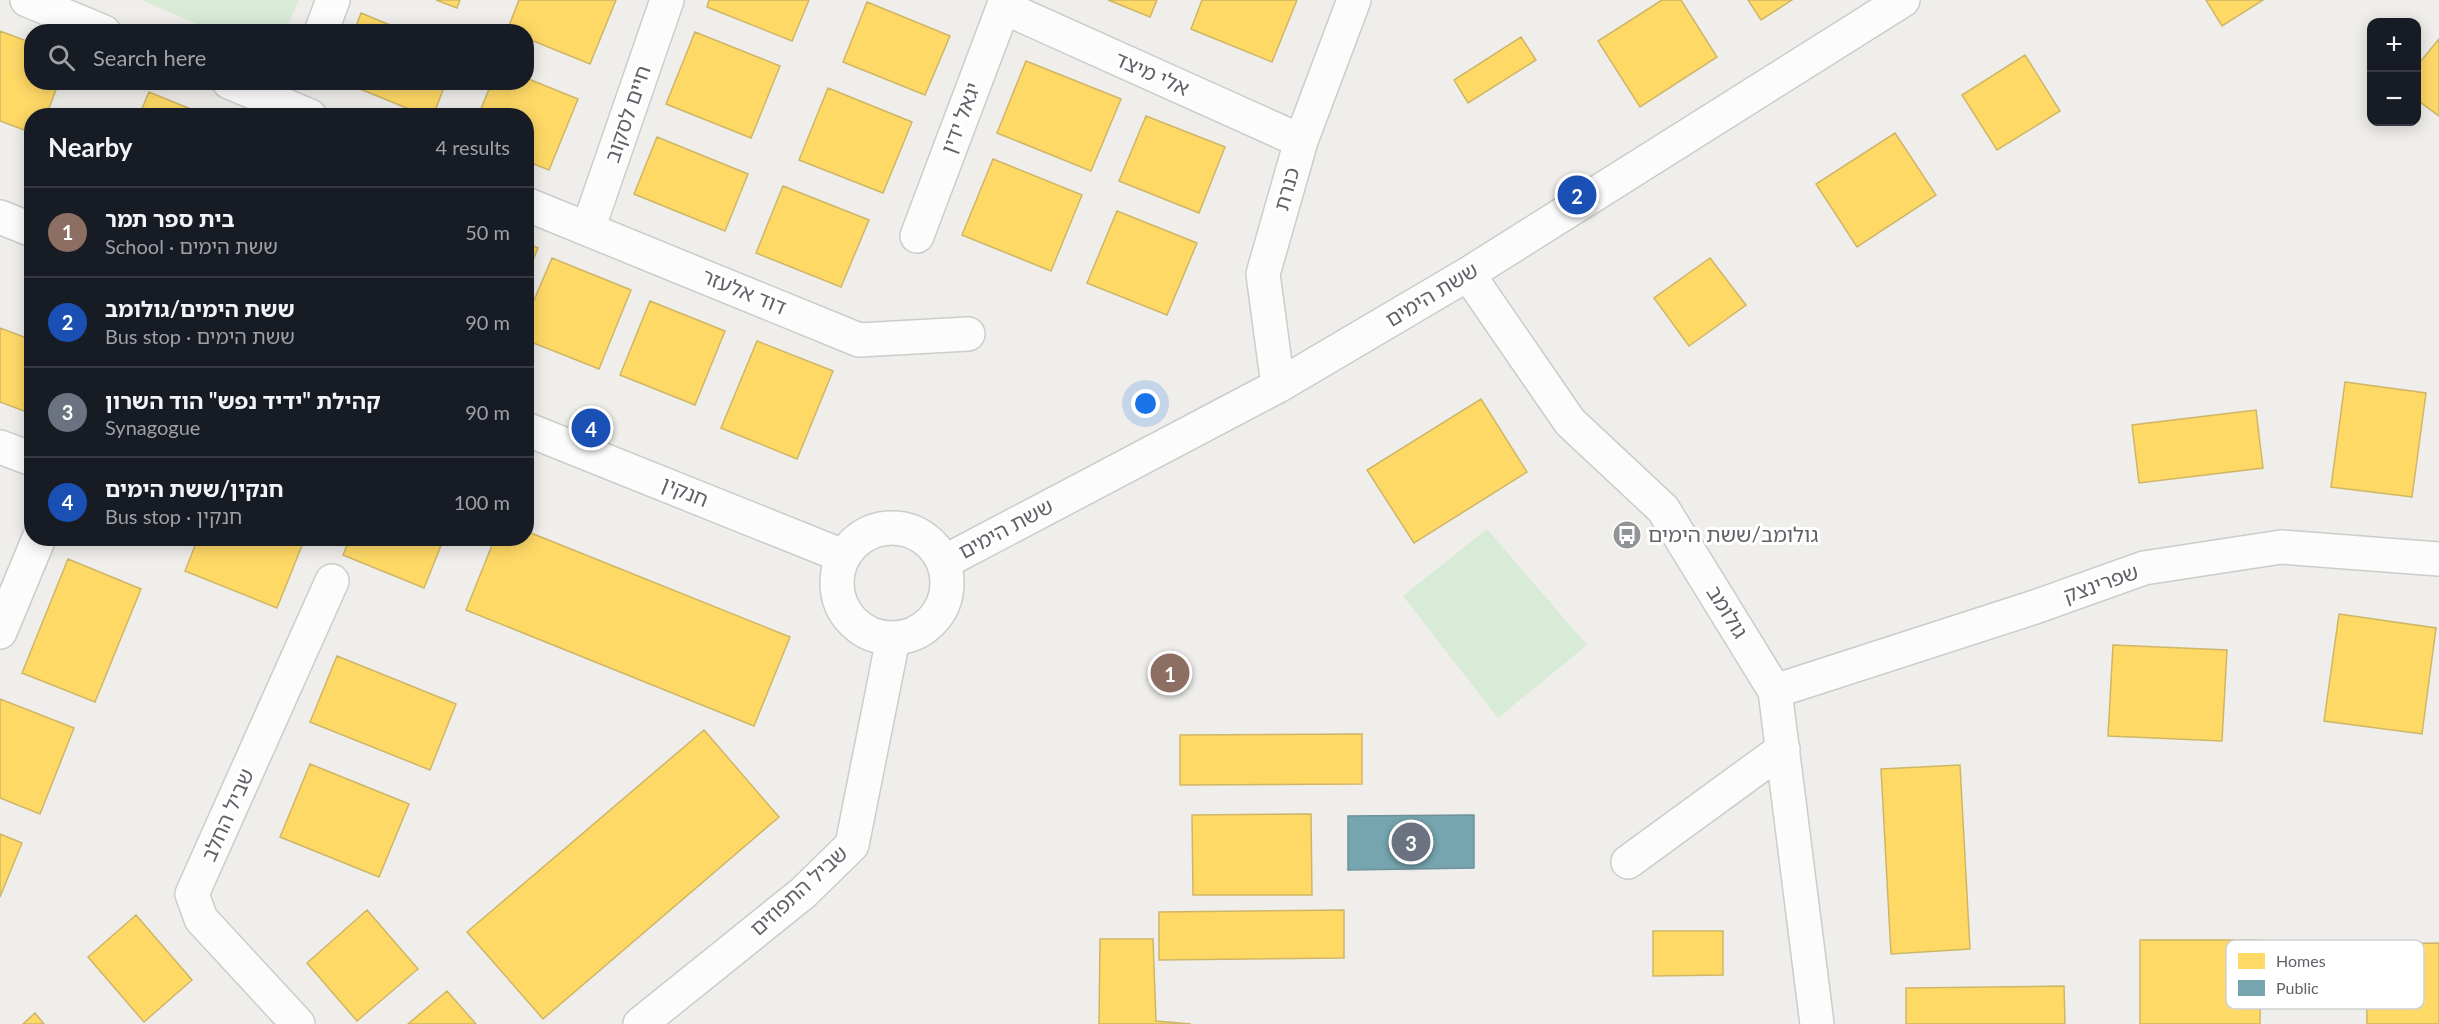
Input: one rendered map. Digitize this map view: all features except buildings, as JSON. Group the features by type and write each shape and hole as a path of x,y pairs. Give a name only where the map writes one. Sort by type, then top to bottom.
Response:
{"street":[{"path":"27,0 85,24"},
{"path":"324,24 333,0"},
{"name":"חיים לסקוב","path":"588,229 667,0"},
{"name":"כנרת","path":"1278,386 1263,274 1301,141 1354,0"},
{"name":"ששת הימים","path":"944,562 1278,386 1468,274 1903,0"},
{"name":"אלי מיצד","path":"1004,4 1301,141"},
{"name":"יגאל ידין","path":"916,236 1004,4"},
{"path":"258,90 301,102"},
{"name":"דוד אלעזר","path":"534,207 860,340 969,334"},
{"path":"0,217 24,227"},
{"name":"גולומב","path":"1468,274 1570,422 1663,508 1775,691 1817,1024"},
{"name":"חנקין","path":"534,432 843,556"},
{"path":"0,447 24,456"},
{"path":"895,527 918,534 933,546 944,562 948,574 947,594 940,612 929,625 912,635 893,639 872,636 855,625 843,610 837,594 837,574 843,556 858,538 875,530 895,527"},
{"path":"0,632 36,546"},
{"name":"שפרינצק","path":"1775,691 2035,607 2144,568 2281,547 2439,559"},
{"name":"שביל החלב","path":"298,1024 201,919 192,894 332,581"},
{"name":"שביל התפוזים","path":"640,1024 803,893 852,845 893,639"},
{"path":"1628,862 1783,749"}],"green space":[{"path":"142,0 299,0 288,24 197,24"},
{"path":"1487,529 1587,645 1498,718 1403,596"}],"place":[{"name":"ששת הימים/גולומב","path":"1577,195"},
{"name":"חנקין/ששת הימים","path":"591,428"},
{"name":"גולומב/ששת הימים","path":"1627,535"},
{"name":"בית ספר תמר","path":"1170,673"},
{"name":"קהילת \"ידיד נפש\" הוד השרון","path":"1411,842"}]}
